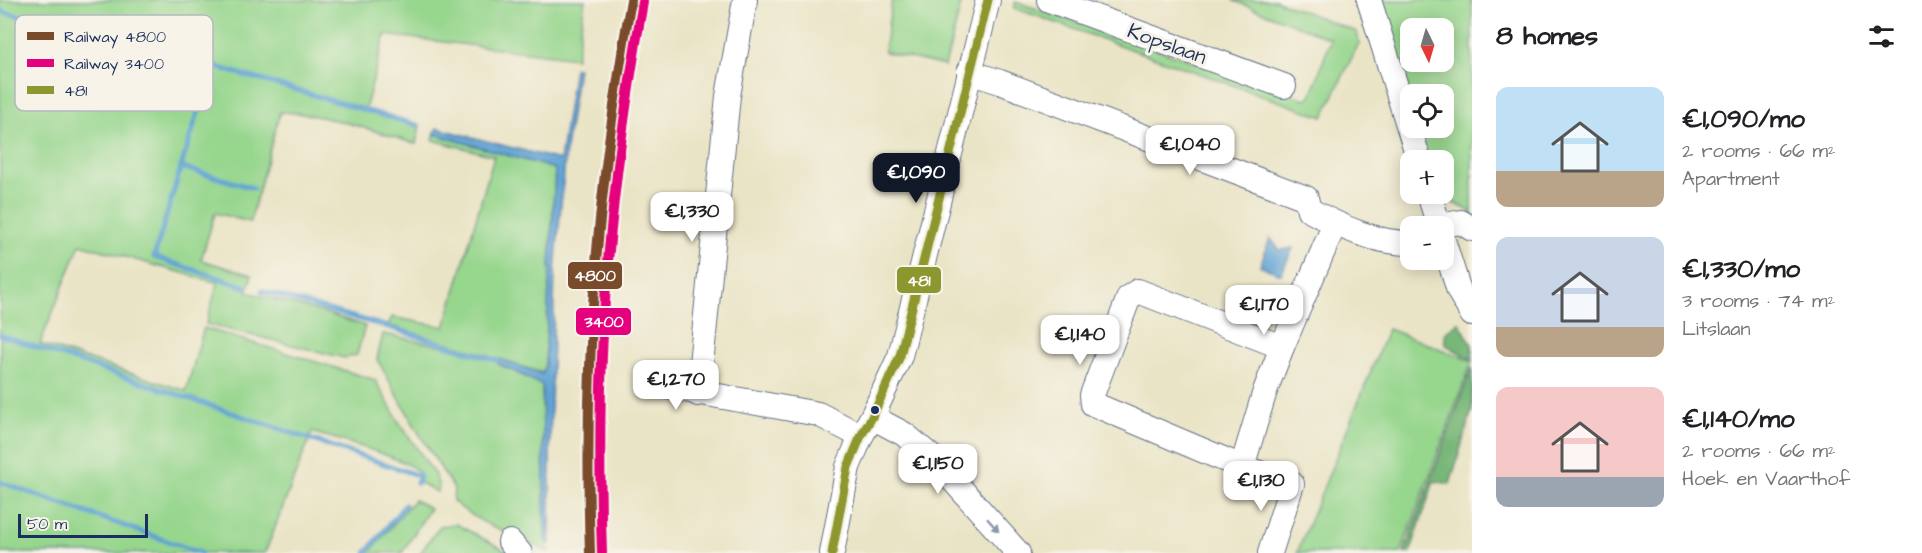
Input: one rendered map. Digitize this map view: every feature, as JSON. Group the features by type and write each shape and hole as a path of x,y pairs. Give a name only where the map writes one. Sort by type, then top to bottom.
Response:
{"street":[{"path":"698,394 728,96 745,0"},
{"path":"832,553 848,467 900,356 988,0"},
{"name":"Kopslaan","path":"1049,0 1284,86"},
{"path":"1370,0 1416,150"},
{"path":"969,72 1306,198 1309,210 1335,223 1378,239 1400,242"},
{"path":"1454,223 1461,222 1472,229"},
{"path":"1242,467 1265,391 1335,223"},
{"path":"1454,261 1465,282 1472,314"},
{"path":"1270,553 1292,484 1242,467 1093,404 1092,395 1129,297 1138,291 1282,347"},
{"path":"663,386 818,414 904,434 935,460 1018,553"}],"green space":[{"path":"0,0 585,0 576,58 385,35 365,110 420,125 416,144 331,119 280,112 250,222 215,213 201,260 252,275 247,292 365,326 357,355 345,358 206,324 218,283 80,244 40,344 186,391 204,328 375,380 399,422 435,475 439,487 437,492 418,482 420,474 402,462 312,432 265,553 0,553"},
{"path":"892,0 962,0 945,66 884,52"},
{"path":"1232,0 1275,0 1357,32 1359,43 1323,117 1014,8 1016,2 1305,99 1311,96 1331,39"},
{"path":"1378,0 1472,0 1472,214 1454,203 1454,150 1422,150 1418,138 1454,138 1454,84 1407,84 1403,72 1454,72 1454,18 1400,18 1400,65"},
{"path":"435,134 555,169 545,365 543,373 522,367 542,385 545,540 548,551 486,523 453,501 454,489 377,359 383,334 491,356 388,325 392,317 445,327 494,156 433,140"},
{"path":"1459,322 1472,345 1472,360 1445,344 1445,333"},
{"path":"1388,329 1472,361 1401,553 1297,553"},
{"path":"1472,367 1472,410 1450,484 1434,481 1410,553 1404,553"},
{"path":"414,500 430,508 402,553 369,553"},
{"path":"456,524 510,553 420,553 440,526"}],"water":[{"path":"574,68 578,68 566,150 555,271 550,441 550,544 545,540 542,385 498,364 500,359 542,374 545,365 555,169 434,134 437,128 560,160"},
{"path":"1270,238 1280,250 1293,248 1281,274 1260,266"}],"waterway":[{"path":"0,11 16,15"},
{"path":"213,66 417,125"},
{"path":"198,111 181,167 253,188"},
{"path":"181,167 154,257 246,287"},
{"path":"262,291 499,361"},
{"path":"0,335 420,476 417,483"},
{"path":"0,482 201,553"},
{"path":"366,553 405,505"}],"rail line":[{"name":"4800","path":"590,553 589,414 595,275 610,137 631,0"},
{"name":"3400","path":"602,553 600,414 604,309 617,172 643,2"}],"transit line":[{"name":"481","path":"832,553 848,467 900,356 988,0"}]}
